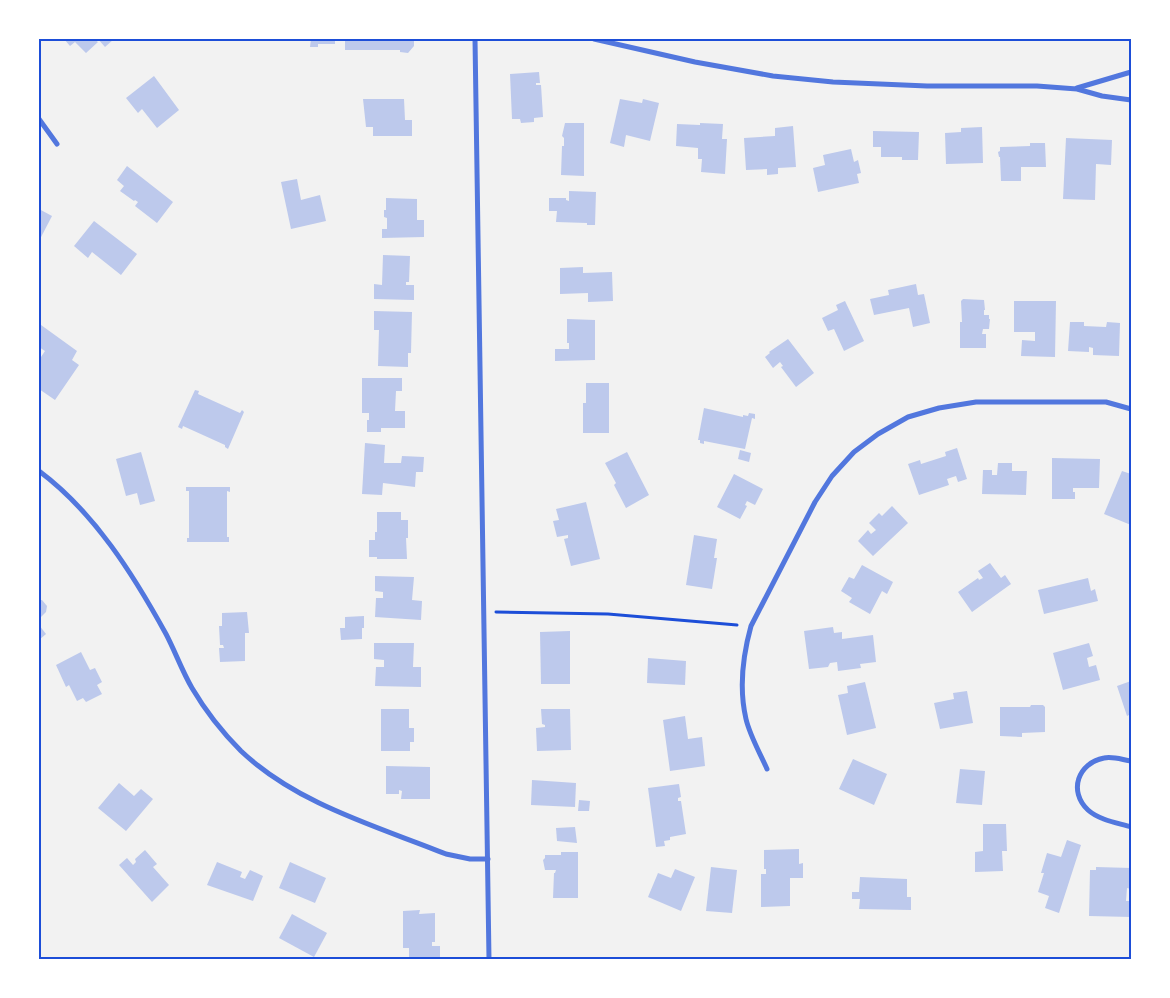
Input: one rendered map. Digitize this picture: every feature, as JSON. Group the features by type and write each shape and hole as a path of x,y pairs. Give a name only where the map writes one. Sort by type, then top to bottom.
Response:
{"street":[{"path":"475,39 489,959"},
{"path":"594,39 695,62 772,76 807,80 927,86 1077,88 1102,96 1131,100"},
{"path":"1077,88 1131,72"},
{"path":"39,119 57,144"},
{"path":"767,769 746,719 743,668 751,626 815,502 838,470 854,452 878,434 908,417 939,408 976,402 1106,402 1131,409"},
{"path":"39,470 78,505 137,582 167,636 192,688 216,722 242,751 303,796 446,854 470,859 488,860"},
{"path":"1131,761 1107,757 1088,764 1078,779 1077,791 1081,801 1097,816 1131,827"}],"path":[{"path":"485,612 608,614 751,626"}],"building":[{"path":"64,39 94,39 98,42 86,53 75,42 70,46"},
{"path":"98,39 114,39 105,47"},
{"path":"311,39 335,39 335,44 318,44 318,47 310,47"},
{"path":"345,39 414,39 414,46 408,53 400,52 400,50 345,50"},
{"path":"539,72 540,83 536,83 536,85 541,85 543,117 534,118 534,122 521,123 520,119 512,119 510,74"},
{"path":"154,76 179,110 157,128 142,109 138,113 126,98"},
{"path":"363,99 404,99 405,120 412,120 412,136 373,136 373,127 366,127"},
{"path":"620,99 642,103 643,99 659,103 650,141 626,135 624,147 610,143"},
{"path":"565,123 584,123 584,176 561,175 562,146 564,146 564,138 562,136"},
{"path":"700,123 723,124 722,139 727,139 725,174 701,172 702,159 698,159 698,148 676,146 677,124 700,125"},
{"path":"793,126 796,167 778,168 778,174 767,175 767,169 746,170 744,138 775,136 775,128"},
{"path":"982,127 983,163 946,164 945,133 961,132 961,128"},
{"path":"873,131 919,132 918,160 902,160 902,157 881,157 881,147 873,147"},
{"path":"1066,138 1112,140 1111,165 1096,164 1095,200 1063,199"},
{"path":"1030,143 1045,143 1046,167 1021,167 1021,181 1001,181 998,152 1000,147 1030,146"},
{"path":"851,149 854,162 858,160 861,173 857,174 859,183 818,192 813,168 825,165 823,155"},
{"path":"127,166 173,202 157,223 135,206 138,202 120,191 124,186 117,180"},
{"path":"297,179 301,200 320,195 326,221 291,229 281,182"},
{"path":"569,191 596,192 595,225 556,222 557,211 549,211 549,198 566,198 569,201"},
{"path":"386,198 417,199 417,220 424,220 424,237 382,238 382,229 387,229 387,218 384,217"},
{"path":"39,209 52,216 39,241"},
{"path":"94,221 137,254 121,275 92,252 88,258 74,246"},
{"path":"383,255 410,256 409,282 406,282 406,285 414,285 414,300 374,299 374,284 382,285"},
{"path":"583,267 583,273 612,272 613,301 588,302 588,293 560,294 560,268"},
{"path":"916,284 918,295 924,294 930,323 913,327 909,308 874,315 870,299 889,295 888,290"},
{"path":"963,299 984,300 984,315 989,315 990,319 989,329 983,329 982,334 986,334 986,348 960,348 961,301"},
{"path":"845,301 864,341 844,351 834,329 828,331 822,318 838,310 836,305"},
{"path":"1014,301 1056,301 1055,357 1021,356 1022,340 1035,341 1035,332 1014,332"},
{"path":"374,311 412,312 411,353 408,353 408,367 378,366 379,330 374,330"},
{"path":"567,319 595,320 595,360 555,361 555,349 569,349 569,343 567,343"},
{"path":"1070,322 1084,322 1084,326 1106,327 1107,322 1120,323 1119,356 1093,355 1093,348 1089,347 1089,352 1068,351"},
{"path":"41,325 77,351 72,360 79,365 55,400 39,389 39,360 45,351 39,347 39,328"},
{"path":"788,339 814,373 796,387 781,367 783,366 780,362 773,368 765,357"},
{"path":"362,378 402,378 402,391 396,391 395,411 405,411 405,428 381,428 381,432 367,432 369,413 362,413"},
{"path":"586,383 609,383 609,433 583,433 583,403 586,403"},
{"path":"195,390 199,391 198,394 240,413 242,410 244,412 228,449 225,445 183,426 182,429 178,427"},
{"path":"704,408 743,417 743,415 748,416 749,413 755,414 755,419 752,418 745,449 704,441 704,444 700,443 700,440 698,440"},
{"path":"365,443 385,445 384,463 401,463 402,456 424,457 423,472 416,472 415,487 383,483 382,495 362,494"},
{"path":"957,448 967,479 958,482 956,476 947,479 949,485 919,495 908,464 920,460 921,464 946,456 945,452"},
{"path":"740,450 751,453 749,462 738,459"},
{"path":"141,452 155,501 140,505 137,493 126,496 116,459"},
{"path":"627,452 649,495 626,508 614,485 616,483 605,463"},
{"path":"1052,458 1100,459 1099,488 1073,488 1075,499 1052,499"},
{"path":"998,463 1012,463 1012,471 1027,471 1026,495 982,494 983,470 992,470 992,475 997,475"},
{"path":"1122,471 1131,474 1131,525 1104,514"},
{"path":"734,474 763,489 755,505 747,501 745,505 747,506 740,519 717,507"},
{"path":"186,487 230,487 230,492 227,491 227,537 229,537 229,542 187,542 187,538 189,538 189,491 186,491"},
{"path":"586,502 600,559 571,566 564,539 568,538 568,535 557,537 553,521 559,520 556,509"},
{"path":"892,506 908,523 873,556 858,541 868,530 871,534 876,530 869,523 879,513 882,516"},
{"path":"377,512 401,512 401,520 408,520 408,538 406,538 407,559 377,559 377,557 369,557 369,540 375,540 375,532 377,532"},
{"path":"694,535 717,539 714,558 717,558 712,589 686,585"},
{"path":"990,563 1001,578 1005,575 1011,584 972,612 958,592 978,578 979,580 983,578 978,571"},
{"path":"862,565 893,582 887,594 882,591 870,614 849,602 852,598 841,591 849,577 854,579"},
{"path":"375,576 414,577 412,600 422,601 421,620 375,617 376,598 383,598 383,592 375,591"},
{"path":"1088,578 1091,591 1095,589 1098,601 1044,614 1038,590"},
{"path":"39,600 42,600 47,606 46,612 39,619"},
{"path":"247,612 249,633 245,633 245,661 220,662 219,648 224,648 223,645 220,645 219,626 222,626 222,613"},
{"path":"364,616 362,639 341,640 340,628 345,628 345,617"},
{"path":"39,625 46,634 39,640"},
{"path":"833,627 834,633 842,632 842,639 873,635 876,662 860,664 861,668 838,671 837,662 830,663 828,667 809,669 804,631"},
{"path":"570,631 570,684 541,684 540,632"},
{"path":"374,643 414,643 413,667 421,667 421,687 375,686 376,667 384,667 384,660 374,659"},
{"path":"1089,643 1093,656 1087,658 1089,667 1096,665 1100,680 1063,690 1053,653"},
{"path":"81,652 90,670 95,668 102,682 97,685 102,694 86,702 83,698 77,701 69,685 66,687 56,665"},
{"path":"648,658 686,661 685,685 647,683"},
{"path":"1131,681 1131,714 1127,716 1117,686"},
{"path":"865,682 876,728 847,735 838,695 848,693 847,686"},
{"path":"967,691 973,723 940,729 934,703 954,699 953,693"},
{"path":"1031,705 1043,705 1045,707 1045,732 1022,733 1022,737 1000,736 1000,707 1030,707"},
{"path":"381,709 409,709 409,728 414,728 414,742 410,742 410,751 381,751"},
{"path":"541,709 570,709 571,750 537,751 536,728 545,727 542,724"},
{"path":"685,716 688,739 702,737 705,766 670,771 663,720"},
{"path":"853,759 887,774 874,805 839,789"},
{"path":"386,766 430,767 430,799 401,799 402,791 399,790 399,794 386,794"},
{"path":"960,769 985,771 982,805 956,803"},
{"path":"532,780 576,783 575,807 531,805"},
{"path":"119,783 134,796 141,789 153,799 126,831 98,808"},
{"path":"679,784 681,797 678,798 678,801 681,801 686,834 670,837 670,840 664,841 665,846 656,847 648,788"},
{"path":"579,800 590,801 589,811 578,811"},
{"path":"983,824 1006,824 1007,851 1002,851 1003,871 975,872 975,852 983,851"},
{"path":"575,827 577,843 557,841 556,828"},
{"path":"1067,840 1081,845 1059,913 1045,908 1049,896 1038,892 1044,873 1041,873 1047,853 1061,857"},
{"path":"799,849 799,864 803,863 803,878 790,878 790,906 761,907 761,874 766,874 766,869 764,869 764,850"},
{"path":"145,850 157,864 153,867 169,885 152,902 119,865 127,858 133,865 136,862 135,859"},
{"path":"561,852 578,852 578,898 553,898 554,873 556,870 545,870 543,860 545,855 561,855"},
{"path":"217,862 242,872 240,877 245,879 250,870 263,876 253,901 207,885"},
{"path":"290,862 326,878 315,903 279,888"},
{"path":"711,867 737,870 732,913 706,911"},
{"path":"1096,867 1131,868 1131,889 1127,888 1126,901 1131,901 1131,917 1089,916 1090,870 1096,870"},
{"path":"675,869 695,877 681,911 648,897 658,873 671,878"},
{"path":"860,877 907,879 907,897 911,897 911,910 859,909 860,899 852,899 852,892 859,892"},
{"path":"420,910 419,914 435,913 435,942 432,942 432,946 440,946 440,959 409,959 409,948 403,948 403,911"},
{"path":"292,914 327,933 314,957 279,938"}]}
